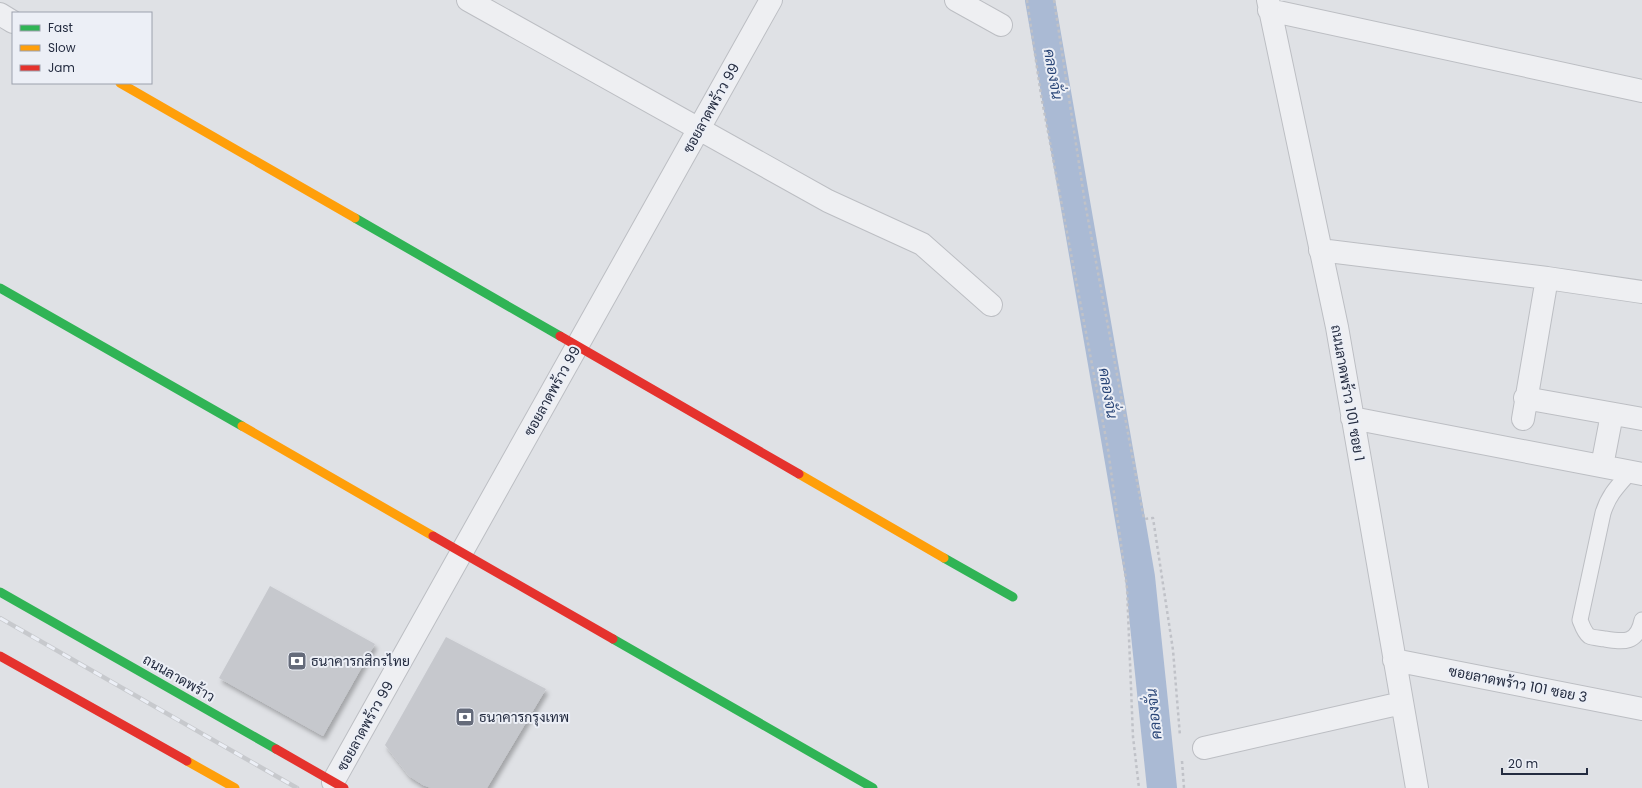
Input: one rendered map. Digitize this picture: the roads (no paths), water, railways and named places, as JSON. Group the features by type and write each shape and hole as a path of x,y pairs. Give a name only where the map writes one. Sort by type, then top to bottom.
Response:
{"street":[{"path":"468,0 828,201 922,244 992,305"},
{"name":"ซอยลาดพร้าว 99","path":"339,785 462,552 771,0"},
{"path":"956,0 1001,25"},
{"path":"1269,5 1642,91"},
{"name":"ถนนลาดพร้าว 101 ซอย 1","path":"1269,5 1337,327 1417,788"},
{"path":"0,14 12,21"},
{"path":"122,84 1013,597"},
{"path":"1320,250 1547,278 1642,292"},
{"path":"1547,278 1524,409 1612,414 1642,419"},
{"path":"0,288 873,788"},
{"path":"1602,466 1612,414"},
{"path":"1352,418 1637,473"},
{"name":"ถนนลาดพร้าว","path":"0,592 339,785"},
{"path":"0,656 235,788"},
{"name":"ซอยลาดพร้าว 101 ซอย 3","path":"1394,660 1642,708"},
{"path":"1204,748 1402,703"}],"lane":[{"path":"1637,473 1613,491 1607,500 1580,620 1584,630 1590,636 1622,642 1630,640 1640,628 1642,620"}],"waterway":[{"name":"คลองจั่น","path":"1040,0 1140,577 1162,788"}],"railway":[{"path":"0,618 297,788"}],"place":[{"name":"ธนาคารกสิกรไทย","path":"297,661"},
{"name":"ธนาคารกรุงเทพ","path":"465,717"}]}
